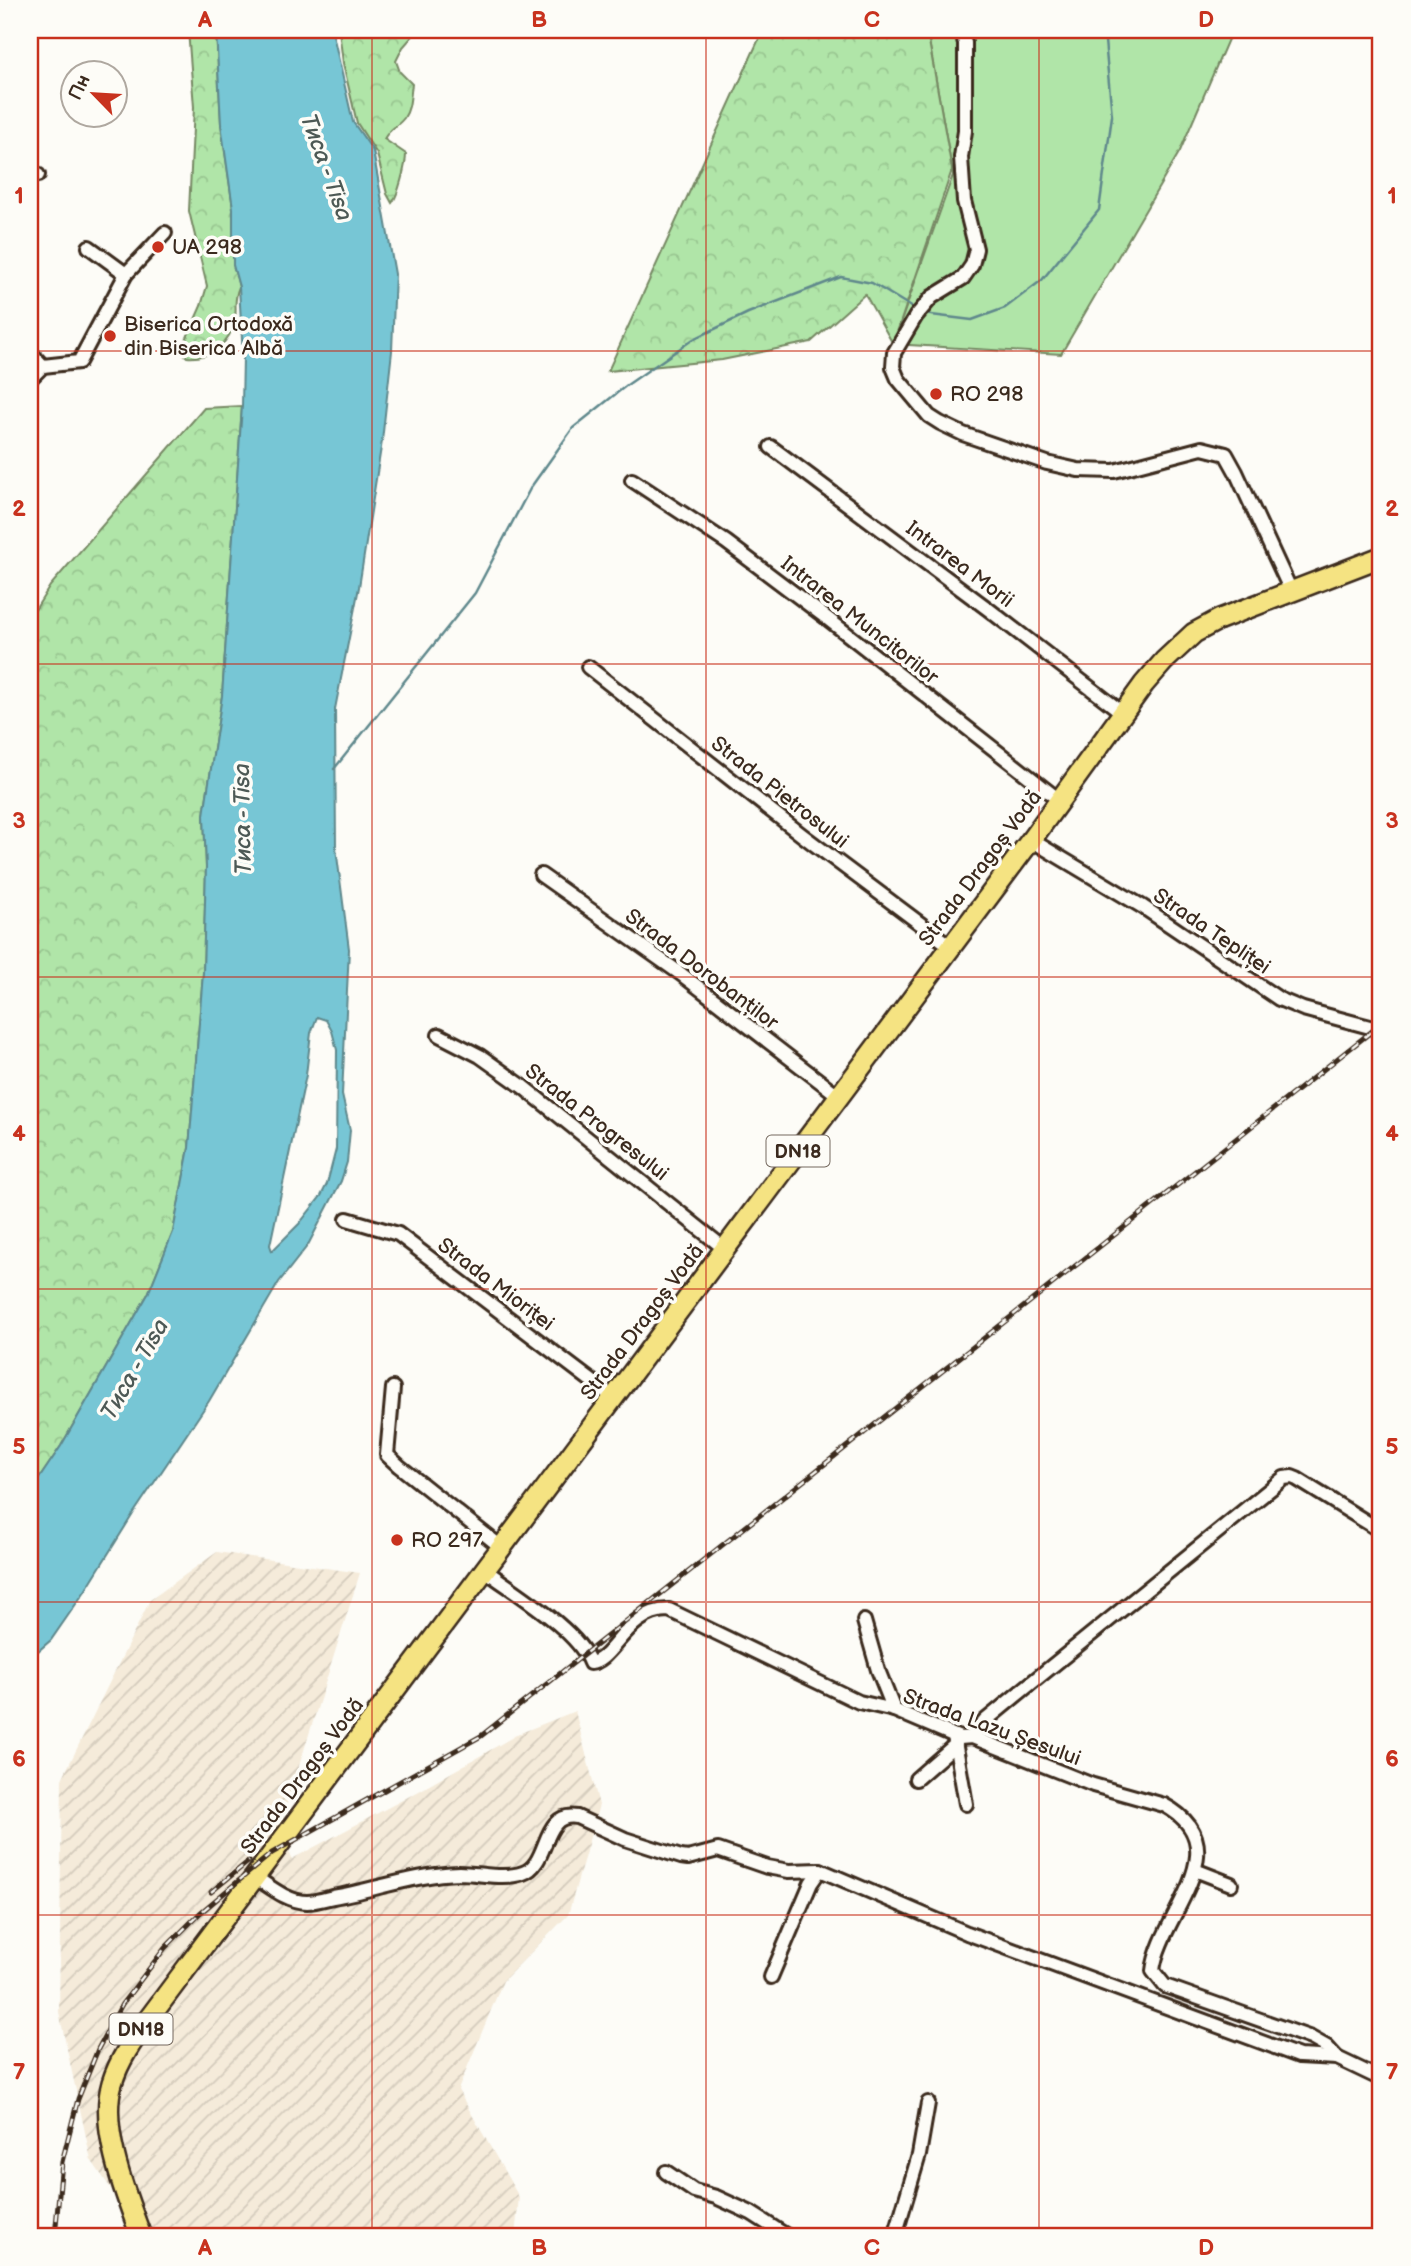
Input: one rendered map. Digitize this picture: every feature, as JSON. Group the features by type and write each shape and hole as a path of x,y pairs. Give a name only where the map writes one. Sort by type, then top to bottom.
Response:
{"main road":[{"name":"Strada Dragoș Vodă","path":"141,2236 130,2207 112,2139 109,2100 112,2082 130,2045 1031,840 1144,684 1194,633 1291,591 1381,557"}],"street":[{"path":"961,30 965,43 965,131 961,166 964,201 975,249 972,265 963,278 932,297 919,311 894,353 893,367 898,379 929,416 963,434 1047,463 1078,470 1114,471 1202,448 1220,452 1230,459 1291,591"},
{"path":"30,379 43,366 79,362 126,274 165,233"},
{"path":"89,247 126,274"},
{"path":"30,352 43,366"},
{"name":"Intrarea Morii","path":"771,447 1124,714"},
{"name":"Intrarea Muncitorilor","path":"632,480 726,542 1059,800"},
{"name":"Strada Pietrosului","path":"588,667 802,835 950,946"},
{"name":"Strada Tepliței","path":"1031,840 1143,907 1279,999 1303,1009 1381,1030"},
{"name":"Strada Dorobanților","path":"541,875 681,974 839,1096"},
{"name":"Strada Progresului","path":"439,1035 480,1056 522,1086 725,1249"},
{"name":"Strada Mioriței","path":"347,1219 398,1234 614,1398"},
{"path":"393,1388 387,1455 502,1547"},
{"path":"972,1737 985,1721 1284,1478 1297,1479 1381,1531"},
{"name":"Strada Lazu Șesului","path":"485,1570 569,1633 590,1662 598,1662 604,1657 629,1628 646,1614 668,1610 834,1691 859,1702 894,1710 955,1740 972,1737 1093,1785 1164,1805 1185,1819 1193,1830 1197,1844 1195,1870 1157,1951 1153,1971 1158,1979 1165,1986 1311,2038 1327,2047 1337,2058 1381,2079"},
{"path":"863,1621 894,1710"},
{"path":"916,1779 955,1740"},
{"path":"955,1740 966,1804"},
{"name":"Strada Lazu Șesului","path":"255,1877 292,1899 307,1902 431,1875 460,1873 510,1876 526,1872 537,1861 552,1827 561,1818 570,1815 585,1819 625,1839 681,1857 688,1858 718,1850 767,1867 789,1871 820,1870 967,1933 1299,2056 1337,2058"},
{"path":"772,1977 810,1883 820,1870"},
{"path":"1195,1870 1231,1884"},
{"path":"895,2236 919,2155 928,2103"},
{"path":"666,2172 694,2191 716,2197 751,2213 787,2236"}],"shaded area":[{"path":"217,1552 360,1573 280,1826 292,1859 518,1734 575,1711 599,1805 568,1915 503,1981 458,2090 519,2197 515,2236 144,2236 91,2160 59,2012 62,1779 150,1600"}],"green space":[{"path":"188,30 216,30 221,124 233,208 233,264 239,287 235,320 229,336 218,348 196,357 187,357 181,351 207,286 189,211 194,107"},
{"path":"339,30 418,30 403,47 396,61 400,72 412,84 408,110 384,139 406,154 397,194 392,203 387,194 377,154 357,123 343,63"},
{"path":"763,30 927,30 952,170 893,344 865,294 811,342 722,360 608,371"},
{"path":"927,30 1232,30 1180,151 1061,354 893,344 953,175"},
{"path":"242,406 222,696 204,815 206,867 203,973 189,1148 173,1232 148,1294 61,1446 30,1492 30,618 50,586 204,408"}],"water":[{"name":"Тиса - Tisa","path":"216,30 332,30 353,122 373,151 395,274 392,351 382,441 359,587 335,709 336,848 349,949 342,1095 350,1130 347,1162 341,1181 308,1245 279,1282 209,1401 51,1640 30,1658 30,1492 61,1446 148,1294 173,1232 189,1148 203,973 206,867 204,815 222,696 242,406 243,357 239,287 233,265 233,208 221,124","holes":["317,1017 326,1020 337,1050 336,1149 321,1196 299,1224 272,1251 270,1245 306,1075 311,1033"]}],"waterway":[{"path":"923,314 972,320 1005,308 1042,280 1099,210 1112,116 1104,30"},
{"path":"334,769 475,593 531,487 573,428 627,385 692,340 748,313 841,277 872,283 915,309"}],"railway":[{"path":"55,2236 62,2162 78,2099 98,2049 122,2004 165,1948 200,1913 272,1853 481,1736 1381,1024"},
{"path":"211,1892 249,1861"}],"place":[{"name":"UA 298","path":"158,247"},
{"name":"Biserica Ortodoxă din Biserica Albă","path":"110,336"},
{"name":"RO 298","path":"936,394"},
{"name":"RO 297","path":"397,1540"}]}
